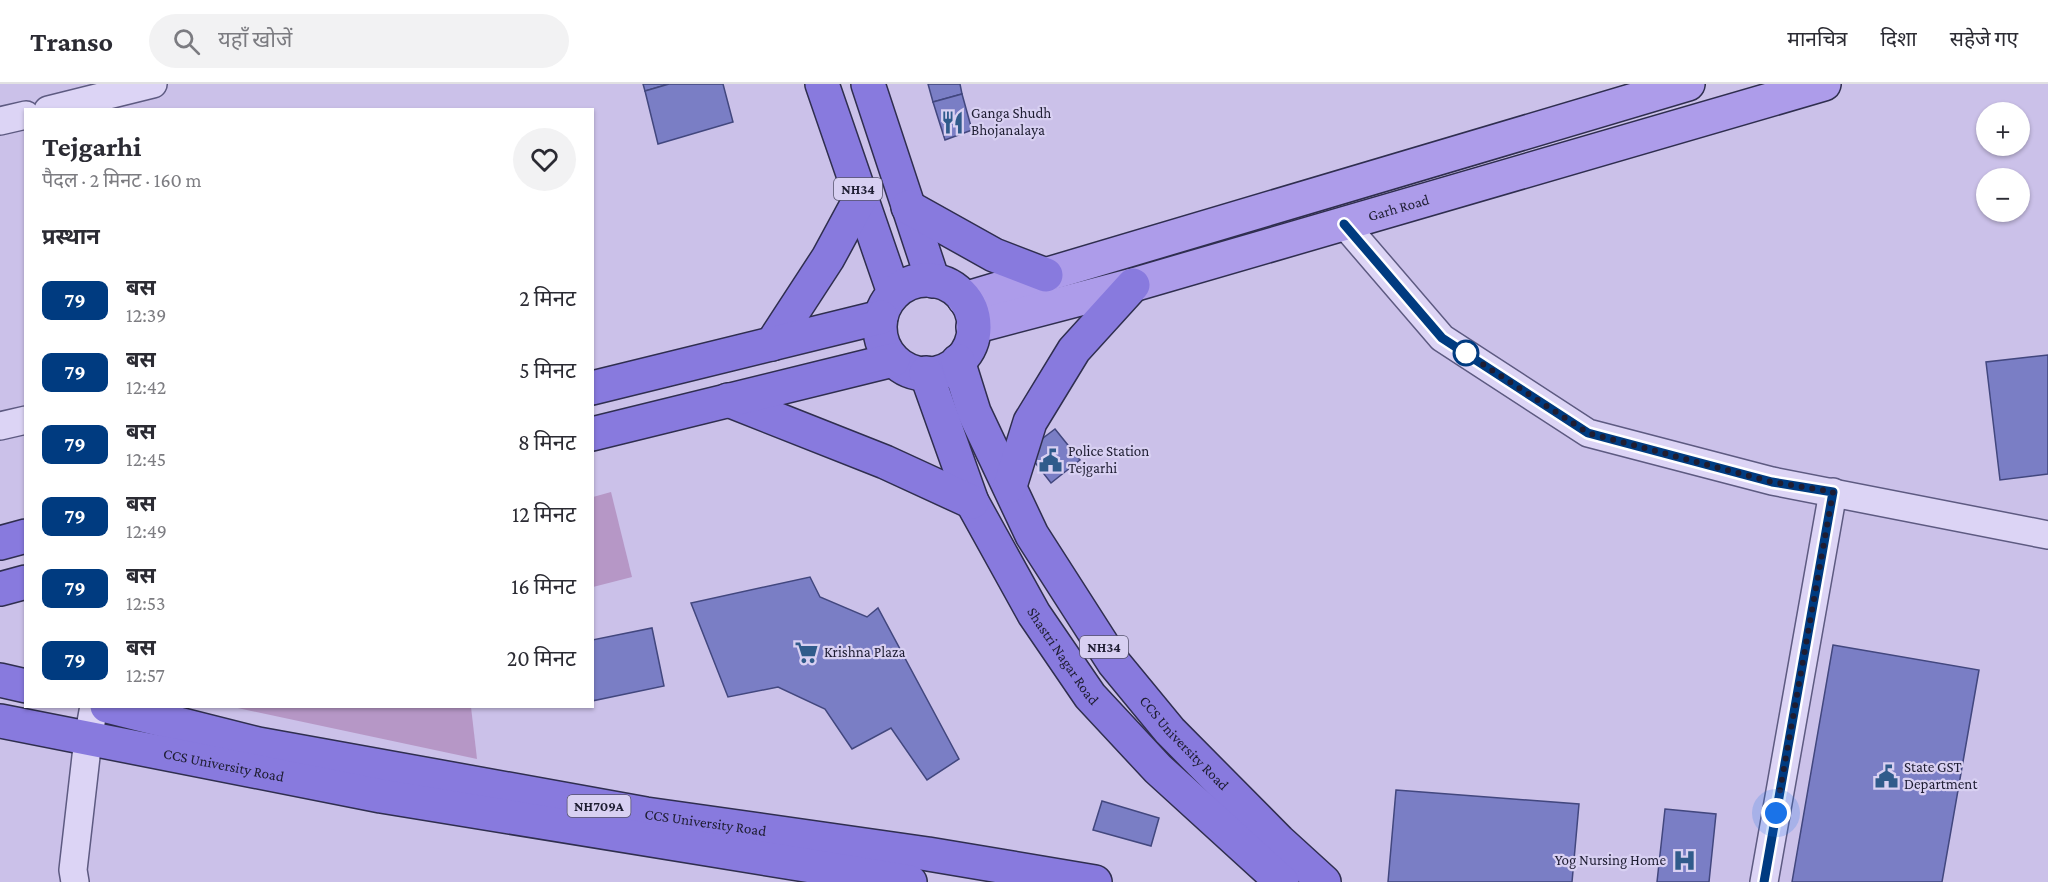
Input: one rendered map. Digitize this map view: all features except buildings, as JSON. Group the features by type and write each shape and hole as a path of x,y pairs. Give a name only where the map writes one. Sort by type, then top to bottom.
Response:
{"highway":[{"name":"NH34","path":"822,84 861,197 887,305 880,333 884,347 893,360"},
{"name":"NH34","path":"868,84 933,281"},
{"path":"772,344 828,258 861,197"},
{"path":"908,207 994,255 1046,275"},
{"path":"594,388 772,344 887,305 911,283 942,282 956,290 968,313 969,347 958,361 948,368 926,373 905,368 893,360 594,434"},
{"path":"1010,486 1030,422 1074,350 1133,285"},
{"name":"CCS University Road","path":"958,361 974,412 1032,535 1114,663 1170,731 1324,882"},
{"name":"Shastri Nagar Road","path":"926,373 972,502 1034,614 1090,696 1158,769 1282,882"},
{"path":"728,400 885,462 972,502"},
{"path":"0,543 24,537"},
{"path":"0,589 24,583"},
{"path":"0,680 24,686"},
{"name":"CCS University Road","path":"114,708 258,744 910,882"},
{"name":"CCS University Road","path":"0,721 381,796 643,826 928,854 1095,882"}],"main road":[{"path":"968,313 1046,275 1688,84"},
{"name":"Garh Road","path":"968,313 1133,285 1344,224 1755,93 1824,84"}],"street":[{"path":"56,108 153,84"},
{"path":"0,121 24,115"},
{"path":"1344,224 1442,338 1588,433 1772,482 2048,535"},
{"path":"0,426 24,420"},
{"path":"1764,882 1833,492"},
{"path":"75,882 73,870 94,708"}],"shaded area":[{"path":"611,492 632,577 594,587 594,497"},
{"path":"238,708 471,708 477,759"}],"bus line":[{"name":"79","path":"1344,224 1442,338 1588,433 1772,482 1833,492 1764,882"}],"place":[{"name":"Ganga Shudh Bhojanalaya","path":"953,122"},
{"name":"Police Station Tejgarhi","path":"1050,460"},
{"name":"Krishna Plaza","path":"806,652"},
{"name":"State GST Department","path":"1886,776"},
{"name":"Yog Nursing Home","path":"1684,860"}],"route":[{"path":"1466,353 1461,350 1588,433 1772,482 1833,492 1776,813"}]}
